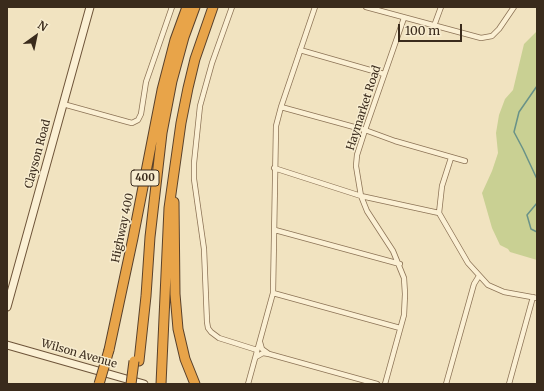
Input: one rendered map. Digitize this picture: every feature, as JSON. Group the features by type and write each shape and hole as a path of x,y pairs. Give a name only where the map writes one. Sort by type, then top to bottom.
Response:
{"highway":[{"name":"Highway 400","path":"99,384 109,350 132,245 162,90 175,40 187,7"},
{"path":"137,384 137,361 142,294 148,259 162,133 174,74 184,37 195,7"},
{"name":"400","path":"161,384 166,240 173,177 188,88 195,59 213,7"},
{"path":"173,177 175,294 178,329 185,359 195,384"},
{"path":"131,384 137,361"}],"street":[{"name":"Clayson Road","path":"7,307 90,7"},
{"path":"63,104 132,123 138,120 141,114 146,82 172,7"},
{"path":"232,7 212,63 200,106 194,163 194,179 204,249 208,328 219,338 257,350"},
{"path":"248,384 273,293 275,230 274,168 276,126 280,107 316,7"},
{"path":"366,7 379,9 404,18 481,38 492,36 499,29 514,7"},
{"path":"434,26 441,7"},
{"name":"Haymarket Road","path":"385,384 404,315 404,278 400,264 367,211 360,196 356,166 357,155 365,130 404,18"},
{"path":"300,50 384,74"},
{"path":"280,107 365,130 395,141 465,161"},
{"path":"451,158 442,186 439,213 468,263 488,285 504,292 535,298 509,384"},
{"path":"274,168 360,196 439,213"},
{"path":"275,230 400,264"},
{"path":"446,384 474,284 479,276"},
{"path":"273,293 400,328"},
{"path":"260,342 262,348 269,354"},
{"name":"Wilson Avenue","path":"7,345 144,384"},
{"path":"255,357 262,353 269,354 377,384"}],"green space":[{"path":"537,31 537,260 510,252 508,249 500,245 492,228 482,193 498,153 496,133 499,115 505,99 513,90 524,44"}],"waterway":[{"path":"537,86 519,112 514,132 537,179"},
{"path":"537,203 527,215 531,229 537,232"}]}
